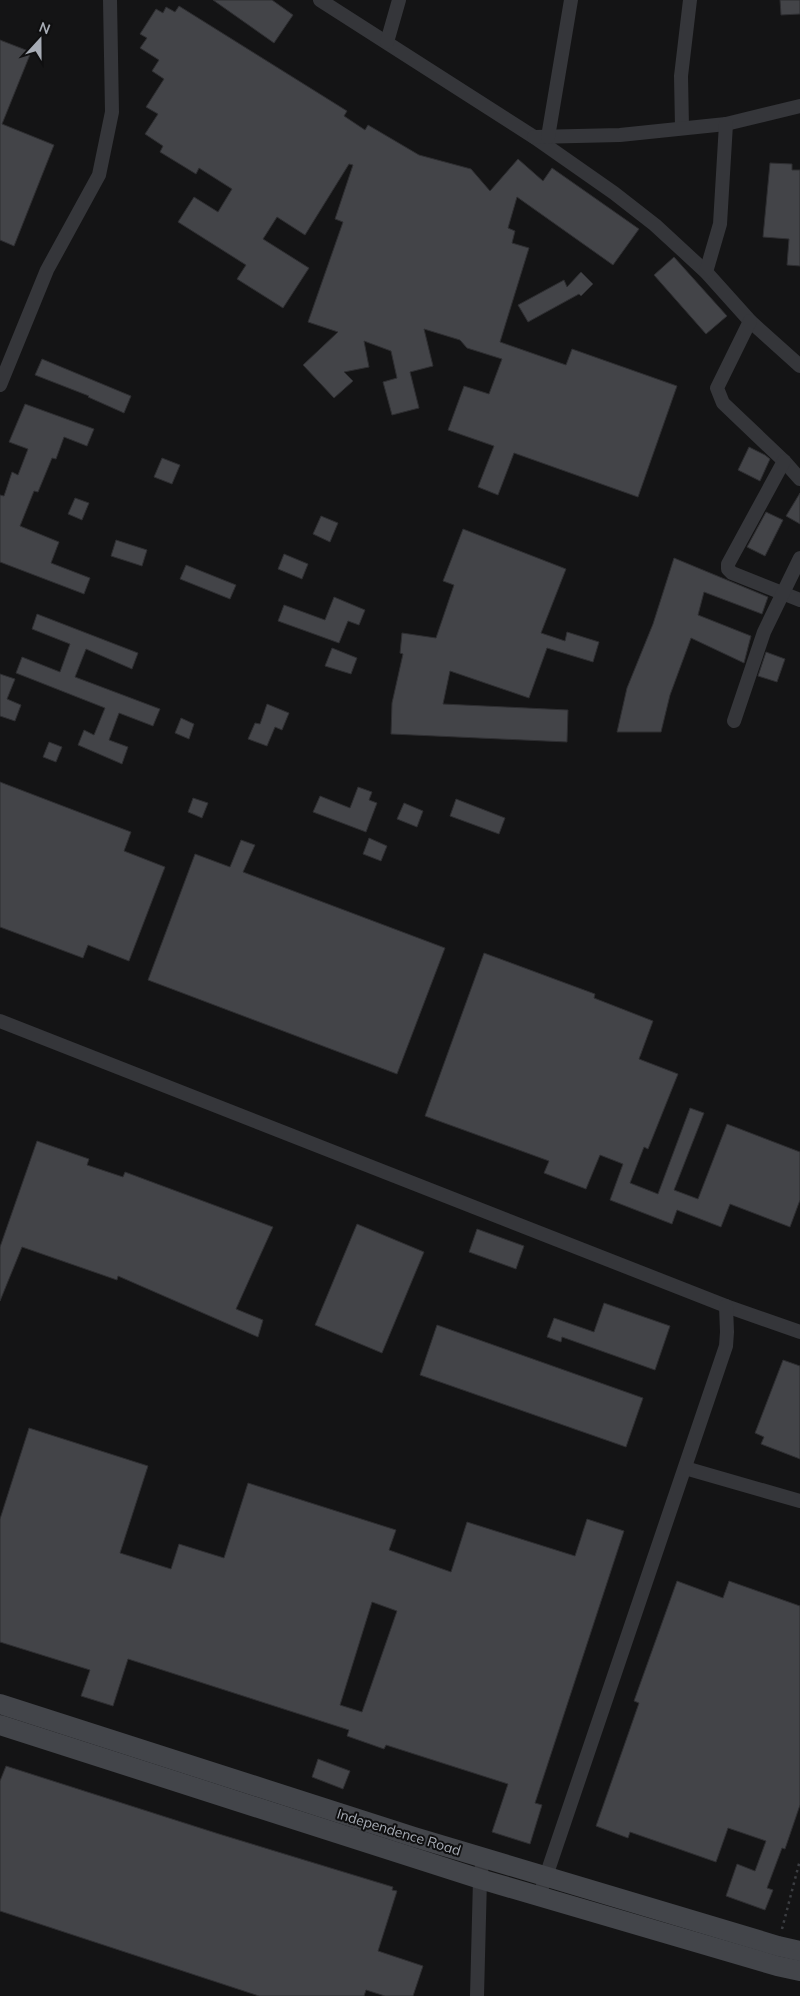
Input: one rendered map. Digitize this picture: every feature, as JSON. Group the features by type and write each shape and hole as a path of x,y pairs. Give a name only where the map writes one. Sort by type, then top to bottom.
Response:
{"main road":[{"name":"Independence Road","path":"0,1704 483,1858 542,1887 777,1966 800,1971"},
{"name":"Independence Road","path":"0,1725 480,1879 542,1887 800,1951"}],"street":[{"path":"0,386 47,270 99,175 112,112 110,0"},
{"path":"320,0 534,137 648,220 706,272 750,320 800,366"},
{"path":"387,42 399,0"},
{"path":"548,137 571,0"},
{"path":"682,127 681,76 690,0"},
{"path":"534,137 620,135 682,127 726,124 800,106"},
{"path":"706,272 720,224 726,124"},
{"path":"750,320 717,388 723,403 784,461 800,479"},
{"path":"784,461 728,564 728,569 732,574 800,600"},
{"path":"734,721 764,632 800,558"},
{"path":"0,1021 726,1306 800,1332"},
{"path":"542,1887 726,1346 726,1306"},
{"path":"685,1468 800,1501"},
{"path":"477,1996 480,1879 483,1858"}],"path":[{"path":"778,1946 800,1860"}],"building":[{"path":"213,0 272,0 293,15 274,43"},
{"path":"780,0 800,0 800,14 781,15"},
{"path":"179,6 347,111 344,116 365,130 368,125 419,155 471,169 490,191 518,159 543,181 552,168 639,229 613,265 517,197 508,228 515,231 512,243 529,248 500,342 566,365 572,349 677,386 638,497 514,453 498,495 478,487 494,446 448,430 464,386 489,394 502,359 467,348 460,340 424,329 433,366 410,372 419,408 392,415 383,382 397,378 391,351 364,341 369,367 344,372 353,381 334,398 303,365 338,332 308,322 343,222 335,219 353,165 349,164 305,235 277,217 263,239 309,268 283,308 237,279 246,265 178,222 194,197 218,212 232,189 199,168 196,174 160,152 163,146 145,134 158,114 146,107 164,79 152,71 159,60 140,48 147,38 140,34 156,9 163,13 166,7 175,12"},
{"path":"0,40 31,52 2,124 54,145 14,246 0,240"},
{"path":"770,163 792,164 792,170 800,170 800,266 787,265 789,239 763,237"},
{"path":"674,257 727,316 706,334 654,275"},
{"path":"581,272 593,284 581,296 579,294 528,322 518,305 564,280 567,287"},
{"path":"42,359 131,396 124,413 89,396 35,375"},
{"path":"25,404 94,429 87,446 64,437 56,459 52,458 38,492 34,491 20,526 59,542 51,563 90,578 84,594 0,562 0,495 4,496 12,472 18,475 28,449 9,442"},
{"path":"749,447 770,459 760,481 738,470"},
{"path":"162,458 180,465 172,484 154,477"},
{"path":"800,493 800,524 786,516"},
{"path":"75,498 89,503 82,520 68,514"},
{"path":"766,512 783,520 765,556 747,547"},
{"path":"321,516 338,523 330,542 313,534"},
{"path":"463,529 566,569 541,633 565,641 567,632 599,642 593,662 547,648 529,698 450,671 443,704 568,710 567,742 391,734 392,703 403,654 400,653 402,633 436,638 454,585 443,581"},
{"path":"116,540 147,550 142,566 111,556"},
{"path":"284,554 308,564 302,579 278,569"},
{"path":"674,558 768,597 762,614 704,592 698,615 751,636 744,663 691,638 670,695 661,732 617,732 627,688 653,624"},
{"path":"186,565 236,585 230,599 180,579"},
{"path":"334,597 365,610 359,625 348,621 339,643 278,621 284,605 325,620"},
{"path":"37,614 138,653 132,669 86,649 75,677 160,709 153,726 119,713 109,740 128,747 122,764 78,745 84,730 94,735 105,708 16,673 22,657 60,672 70,644 32,629"},
{"path":"332,648 357,658 351,674 325,666"},
{"path":"766,652 785,659 777,682 758,676"},
{"path":"0,674 15,679 7,699 21,705 15,721 0,716"},
{"path":"267,704 289,713 282,730 275,727 267,746 248,739 255,723 260,724"},
{"path":"181,718 194,724 189,739 175,733"},
{"path":"49,742 62,747 56,762 43,757"},
{"path":"0,782 131,832 124,851 165,867 129,961 88,945 83,958 0,927"},
{"path":"358,787 372,792 369,800 377,803 366,832 313,812 320,796 350,808"},
{"path":"193,798 208,803 202,818 188,812"},
{"path":"456,799 505,818 499,834 450,816"},
{"path":"404,803 423,811 417,827 397,819"},
{"path":"369,838 387,846 381,861 363,854"},
{"path":"241,840 255,845 243,872 445,948 397,1074 148,980 195,854 230,867"},
{"path":"484,953 595,994 594,998 653,1021 639,1059 678,1074 648,1149 644,1147 630,1183 658,1194 690,1108 704,1113 674,1190 698,1199 727,1124 800,1152 800,1200 790,1227 730,1204 721,1227 677,1210 672,1224 610,1200 623,1164 600,1155 586,1189 544,1173 549,1161 425,1116"},
{"path":"37,1141 89,1159 87,1165 123,1177 125,1172 273,1227 236,1309 263,1320 258,1337 118,1276 117,1280 22,1247 0,1301 0,1247"},
{"path":"357,1224 424,1252 382,1353 315,1325"},
{"path":"477,1229 524,1246 516,1269 469,1252"},
{"path":"604,1303 670,1326 655,1370 562,1337 561,1342 547,1337 554,1318 594,1332"},
{"path":"437,1325 643,1398 626,1447 420,1375"},
{"path":"783,1360 800,1366 800,1459 761,1444 764,1437 755,1433"},
{"path":"29,1428 148,1466 120,1553 171,1569 179,1544 224,1558 248,1483 396,1530 389,1550 451,1572 467,1522 575,1556 587,1519 624,1531 535,1803 542,1805 530,1844 492,1832 508,1784 386,1745 384,1749 347,1736 349,1730 128,1659 113,1706 81,1696 90,1670 0,1642 0,1519","holes":["372,1602 397,1611 362,1712 340,1705"]},
{"path":"677,1581 723,1598 729,1581 800,1606 800,1805 785,1849 782,1848 767,1888 773,1890 765,1910 726,1896 737,1864 755,1871 766,1841 728,1828 716,1862 630,1832 628,1838 596,1826 639,1703 634,1701"},
{"path":"318,1759 350,1771 343,1789 312,1777"},
{"path":"6,1766 393,1887 392,1890 397,1891 378,1951 423,1966 413,1996 385,1996 366,1990 364,1996 259,1996 0,1911 0,1781"}]}
